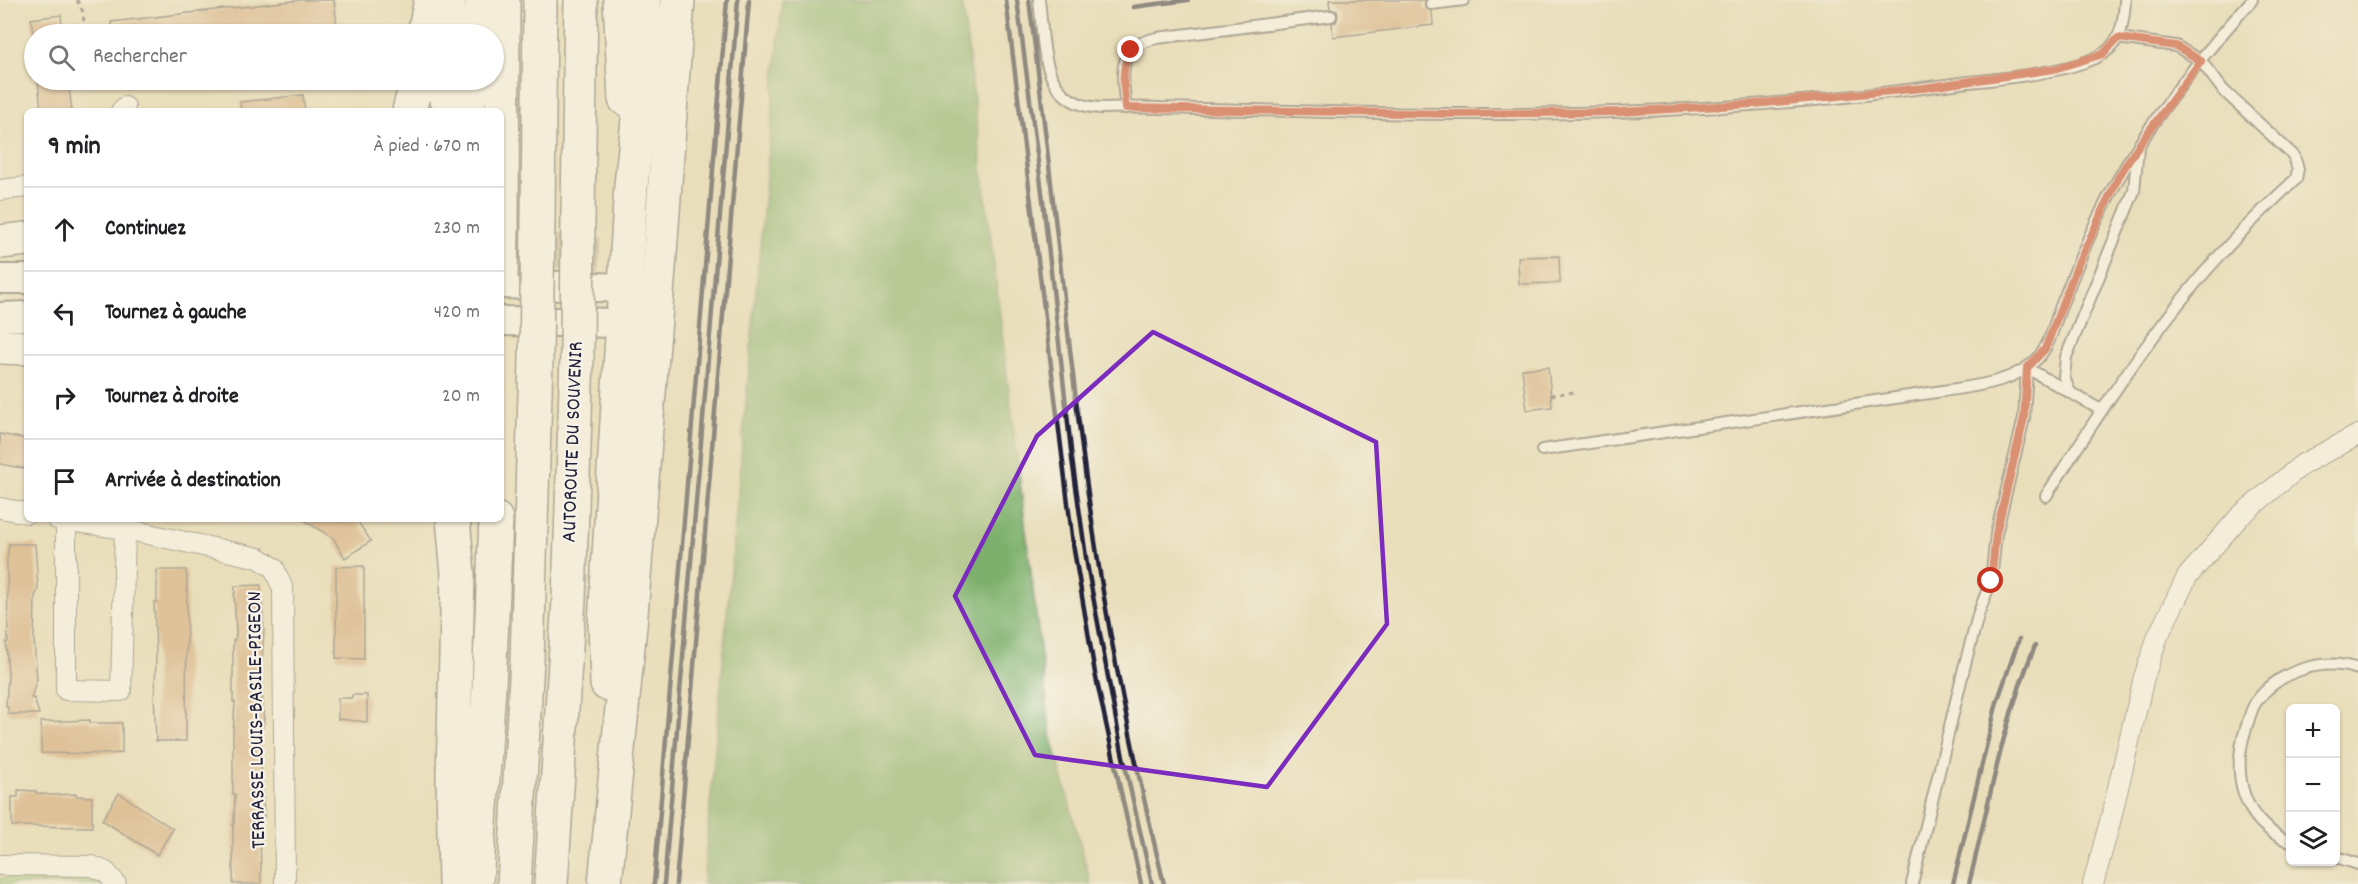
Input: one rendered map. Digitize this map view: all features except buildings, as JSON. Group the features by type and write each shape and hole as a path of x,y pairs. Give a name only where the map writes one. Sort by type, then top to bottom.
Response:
{"highway":[{"path":"426,24 431,0"},
{"path":"449,24 450,0"},
{"path":"479,24 483,0"},
{"path":"503,0 503,24"},
{"name":"AUTOROUTE DU SOUVENIR","path":"514,884 526,683 536,360 540,0"},
{"name":"AUTOROUTE DU SOUVENIR","path":"551,884 569,599 577,355 580,0"},
{"path":"620,0 631,185"},
{"path":"611,808 606,623 626,288 614,254 631,185 646,46 644,0"},
{"path":"605,884 630,626 678,0"},
{"path":"410,108 414,90"},
{"path":"503,90 503,108"},
{"path":"0,242 24,239"},
{"path":"0,251 24,251"},
{"path":"0,347 24,348"},
{"path":"453,522 458,574 453,777 455,884"},
{"path":"476,884 489,687 496,522"}],"main road":[{"path":"0,279 24,279"},
{"path":"504,284 626,288"},
{"path":"0,317 24,316"},
{"path":"504,321 624,323"}],"street":[{"path":"0,190 24,187"},
{"path":"2093,884 2144,677 2158,636 2187,576 2240,516 2303,464 2358,435"},
{"path":"0,508 24,512"},
{"name":"TERRASSE LOUIS-BASILE-PIGEON","path":"61,522 66,690 121,691 124,529"},
{"name":"TERRASSE LOUIS-BASILE-PIGEON","path":"75,522 124,529 259,558 274,568 283,589 285,884"},
{"path":"0,866 92,866 106,872 116,884"}],"lane":[{"path":"1039,0 1050,77 1061,93 1080,105 1126,108 1467,114 1621,112 1754,104 1923,88 2054,69 2103,54 2118,38 2125,0"},
{"path":"1431,4 1464,0"},
{"path":"1542,450 1943,391 1991,382 2027,368 2045,349 2100,212 2138,146 2201,61 2252,0"},
{"path":"1126,108 1124,67 1127,56 1137,44 1157,38 1331,16"},
{"path":"2046,496 2101,410 2173,312 2221,254 2296,179 2298,169 2294,156 2223,90 2201,61 2176,46 2118,38"},
{"path":"2070,393 2064,377 2066,357 2133,191 2138,146"},
{"path":"2027,368 2101,410"},
{"path":"1912,884 1965,664 1979,612 1991,581 1996,534 2024,418 2027,368"},
{"path":"2286,840 2260,823 2244,799 2240,773 2241,743 2254,703 2275,682 2300,669 2327,664 2358,669"},
{"path":"2340,858 2358,864"}],"path":[{"path":"77,0 83,12 84,24"},
{"path":"1551,395 1575,392"}],"highlighted area":[{"path":"1153,332 1376,442 1387,624 1267,787 1035,755 955,596 1037,436"}],"green space":[{"path":"782,0 962,0 1050,731 1091,884 703,884"},
{"path":"0,878 92,878 102,884 0,884"}],"tunnel":[{"path":"504,229 548,249 599,254"}],"railway":[{"path":"654,884 727,0"},
{"path":"664,884 738,0"},
{"path":"676,884 749,0"},
{"path":"1006,0 1073,544 1095,673 1141,884"},
{"path":"1017,0 1043,200 1072,459 1087,564 1122,752 1152,884"},
{"path":"1029,0 1073,376 1096,549 1122,693 1164,884"},
{"path":"1133,7 1188,0"},
{"path":"1953,884 1997,702 2019,639"},
{"path":"1969,884 2005,733 2035,646"}],"route":[{"path":"1131,50 1127,56 1123,75 1126,108 1455,114 1621,112 1754,104 1923,88 2054,69 2103,54 2118,38 2176,46 2201,61 2138,146 2119,176 2100,212 2045,349 2027,368 2024,418 1996,534 1991,581"}]}
